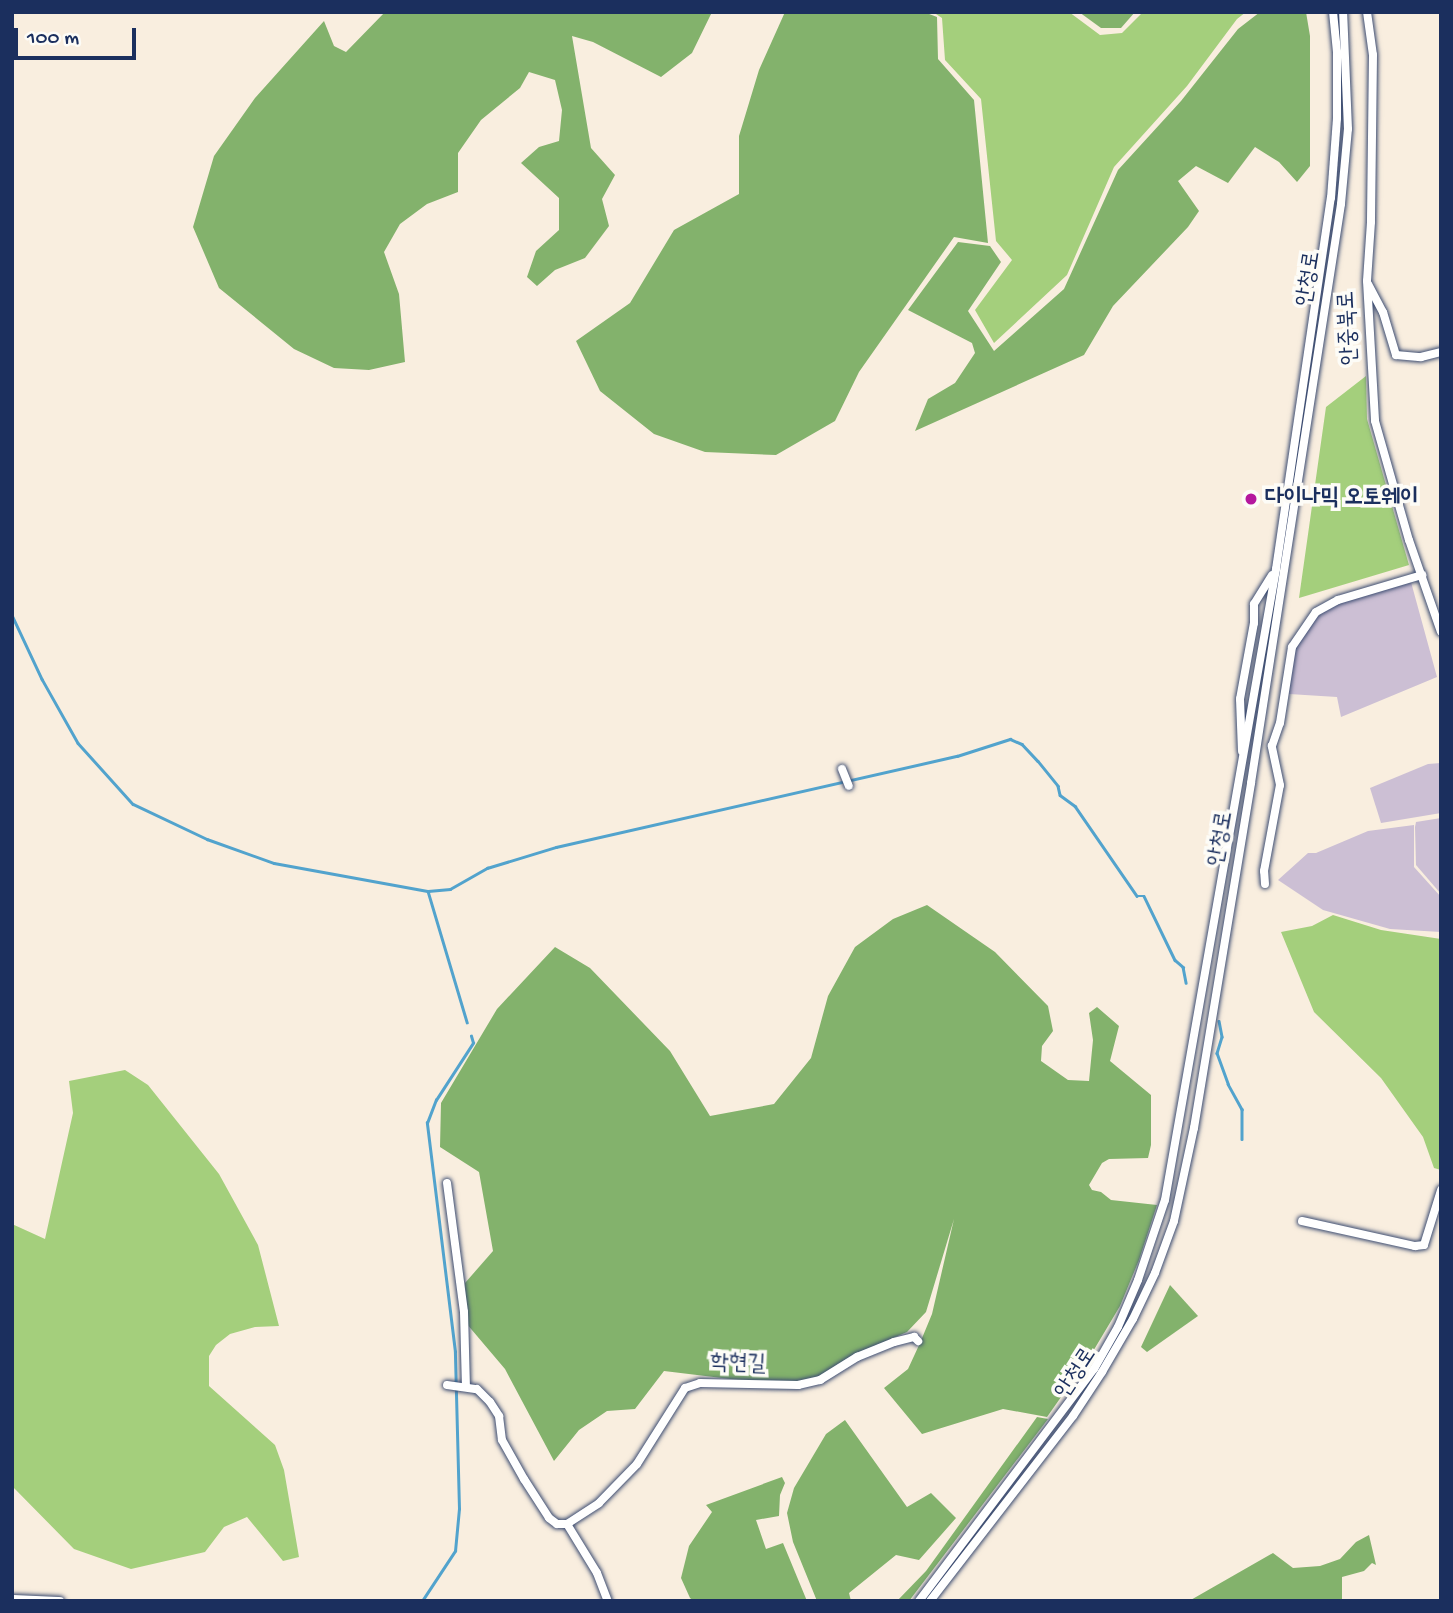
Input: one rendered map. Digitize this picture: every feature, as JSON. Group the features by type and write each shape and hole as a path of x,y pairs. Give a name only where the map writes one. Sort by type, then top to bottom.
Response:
{"street":[{"name":"안청로","path":"919,1601 1094,1368 1118,1327 1138,1280 1165,1200 1276,569 1331,198 1337,118 1338,52 1333,12"},
{"name":"안청로","path":"930,1601 1073,1416 1102,1372 1133,1319 1155,1273 1174,1221 1194,1128 1251,783 1341,204 1348,129 1343,12"},
{"name":"안중북로","path":"1367,12 1373,55 1372,195 1367,281 1375,421 1441,632"},
{"path":"1367,281 1383,312 1396,355 1421,357 1441,352"},
{"path":"1242,769 1240,715 1254,604 1276,569"},
{"path":"1265,884 1264,871 1280,785 1272,746 1280,723 1292,647 1316,612 1348,596 1422,575"},
{"path":"842,769 849,786"},
{"path":"447,1183 464,1312 466,1387"},
{"path":"1302,1221 1415,1246 1424,1245 1441,1190"},
{"name":"학현길","path":"567,1524 599,1503 637,1464 685,1388 700,1383 797,1385 820,1380 857,1357 894,1342 914,1337 918,1340"},
{"path":"447,1385 477,1389 490,1402 499,1416 502,1440 549,1518 557,1524 567,1524 597,1573 608,1601"},
{"path":"12,1599 60,1601"}],"shaded area":[{"path":"1411,582 1437,677 1341,717 1337,697 1289,694 1294,647 1318,614 1343,601"},
{"path":"1441,763 1441,813 1381,823 1370,788 1428,764"},
{"path":"1441,818 1441,894 1416,865 1415,827 1416,822"},
{"path":"1414,825 1414,867 1441,897 1441,932 1390,929 1323,910 1278,880 1308,853 1316,853 1368,831"}],"green space":[{"path":"385,12 712,12 692,53 661,77 593,42 572,36 591,148 615,175 602,199 609,226 585,258 555,270 537,286 527,277 536,251 559,230 559,198 521,163 539,147 559,141 562,110 555,80 529,72 520,88 481,120 458,153 458,192 427,204 400,224 384,252 399,294 405,362 369,370 334,368 294,349 219,288 193,227 214,156 255,98 324,21 334,46 346,52"},
{"path":"785,12 924,12 937,17 938,59 974,100 988,243 954,237 859,372 835,421 776,455 705,452 654,434 600,391 576,341 630,303 674,230 739,194 739,136 759,70"},
{"path":"933,12 1069,12 1100,35 1122,33 1143,12 1246,12 1237,19 1187,86 1114,167 1067,275 994,343 975,310 1012,260 996,241 981,99 945,60 942,18"},
{"path":"1079,12 1135,12 1121,28 1101,28"},
{"path":"1260,12 1306,12 1310,36 1310,166 1297,182 1279,162 1255,147 1228,183 1196,166 1178,181 1199,211 1188,227 1113,306 1084,355 915,431 928,399 955,383 975,353 972,343 908,310 958,242 990,246 1001,262 968,311 994,351 1064,289 1118,170 1181,101 1238,29"},
{"path":"1366,376 1367,419 1409,565 1299,598 1326,407"},
{"path":"927,905 995,952 1048,1006 1053,1031 1042,1046 1041,1061 1068,1080 1089,1081 1093,1040 1089,1013 1097,1007 1119,1026 1110,1061 1151,1095 1151,1145 1148,1158 1109,1159 1102,1163 1089,1185 1092,1190 1101,1192 1111,1200 1157,1205 1120,1306 1092,1353 1047,1417 1003,1409 922,1434 884,1388 908,1369 920,1343 932,1314 954,1219 926,1312 907,1332 856,1354 819,1378 798,1382 755,1382 664,1371 635,1409 607,1411 579,1430 554,1461 505,1369 466,1323 465,1283 493,1251 479,1172 440,1147 441,1103 497,1009 555,947 590,968 670,1051 710,1116 774,1104 811,1058 828,996 855,947 893,919"},
{"path":"1333,915 1381,930 1441,939 1441,1170 1434,1168 1423,1137 1381,1078 1314,1012 1281,932 1312,926"},
{"path":"125,1070 148,1085 219,1174 258,1245 279,1326 255,1327 230,1334 216,1345 209,1356 209,1386 275,1445 284,1470 299,1557 283,1561 247,1517 224,1527 205,1552 131,1569 74,1549 12,1486 12,1224 45,1239 73,1113 69,1081"},
{"path":"1170,1285 1198,1316 1147,1352 1141,1347"},
{"path":"1037,1417 1048,1419 909,1601 897,1601 926,1571"},
{"path":"845,1420 907,1507 931,1493 956,1518 919,1560 896,1555 849,1593 851,1601 817,1601 793,1542 787,1513 794,1488 826,1434"},
{"path":"782,1477 785,1483 780,1495 779,1516 756,1520 766,1549 783,1543 807,1601 694,1601 681,1578 689,1546 712,1512 706,1505"},
{"path":"1369,1535 1376,1565 1372,1563 1364,1571 1342,1577 1342,1601 1189,1601 1273,1553 1293,1568 1320,1566 1340,1559 1356,1542"}],"waterway":[{"path":"12,615 42,679 78,743 133,804 207,839 274,863 428,891 467,1022"},
{"path":"428,891 450,889 487,868 556,847 957,756 1010,739 1022,744 1038,761 1058,786 1060,795 1075,806 1137,896 1144,896 1175,960 1183,967 1186,983"},
{"path":"1219,1021 1222,1037 1217,1053 1228,1084 1242,1109 1242,1139"},
{"path":"422,1601 455,1551 459,1509 455,1352 427,1123 436,1100 473,1043 471,1036"}],"place":[{"name":"다이나믹 오토웨이","path":"1251,499"}]}
